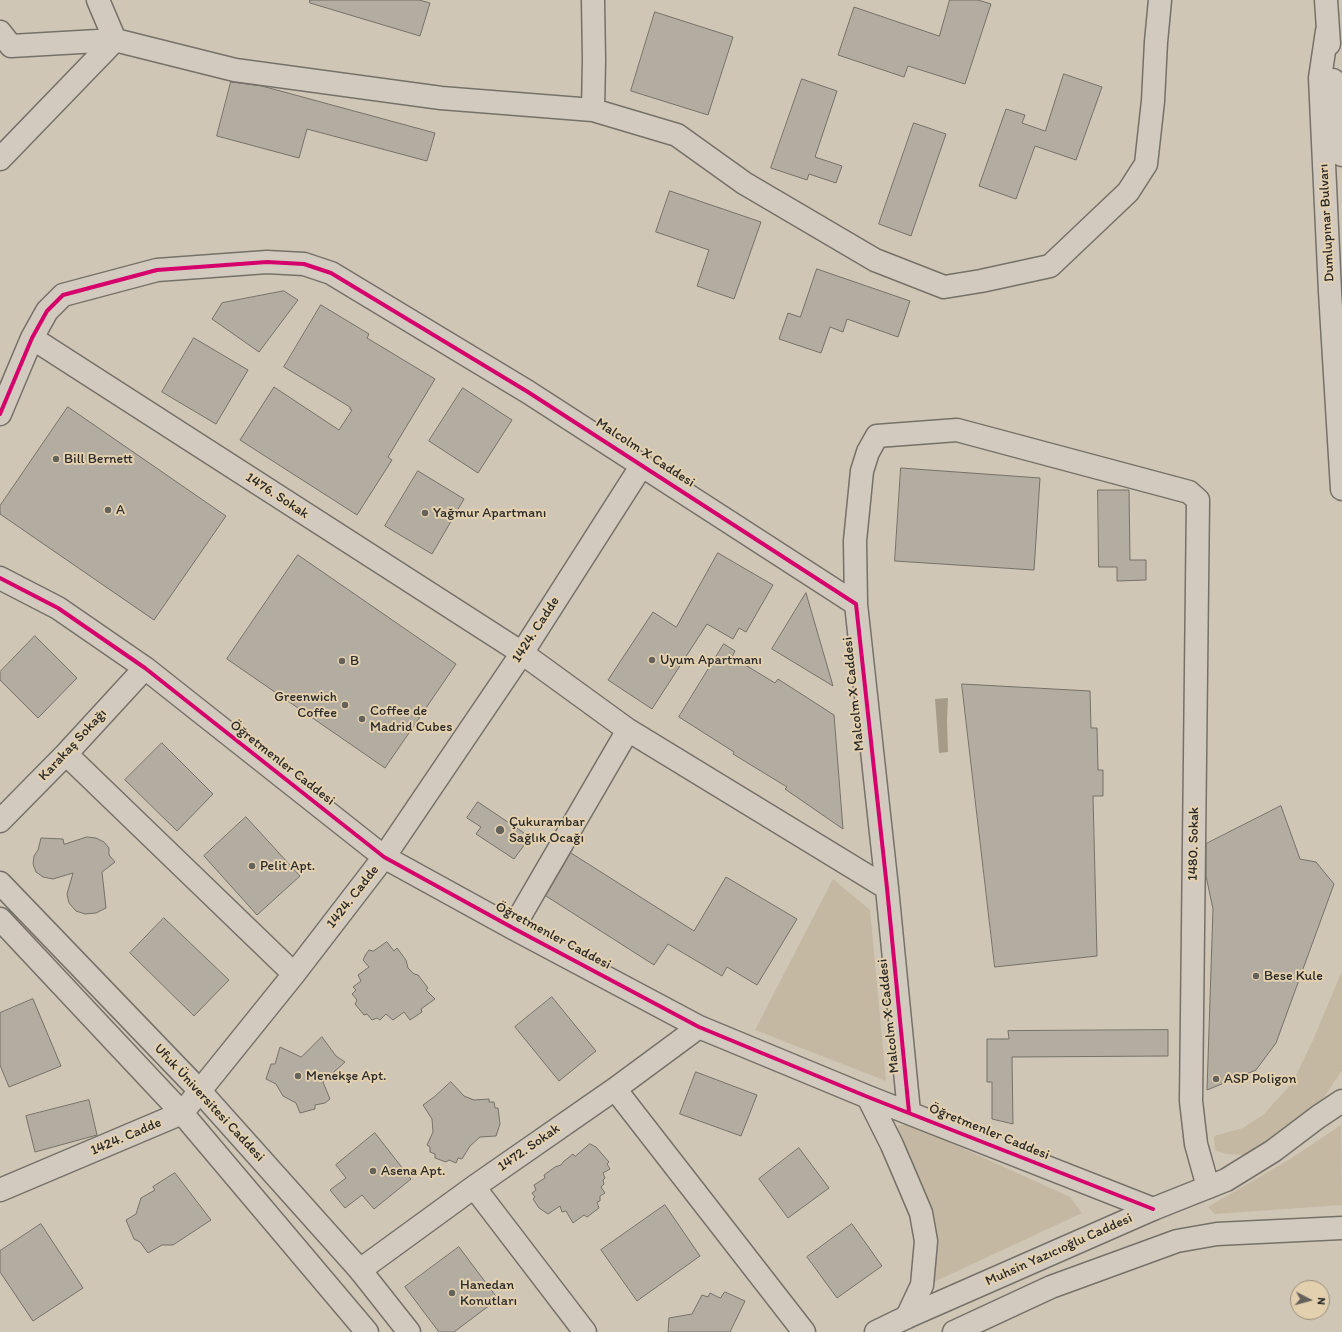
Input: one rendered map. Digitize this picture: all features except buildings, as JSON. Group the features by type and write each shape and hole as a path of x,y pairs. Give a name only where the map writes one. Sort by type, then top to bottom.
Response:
{"main road":[{"path":"98,0 115,40"},
{"path":"593,110 594,0"},
{"path":"0,32 11,46 115,40 235,70 441,98 593,110 678,135 744,183 875,260 944,287 981,281 1050,266 1128,192 1146,164 1153,101 1160,0"},
{"name":"Dumlupınar Bulvarı","path":"1326,0 1327,31 1342,155"},
{"name":"Dumlupınar Bulvarı","path":"1327,31 1320,78 1330,292 1342,488"},
{"path":"0,159 115,40"},
{"name":"Malcolm X Caddesi","path":"0,414 32,338 47,311 63,296 157,270 267,262 304,264 331,273 528,392 856,604 887,888 909,1112"},
{"name":"1476. Sokak","path":"32,338 522,653 628,730 887,888"},
{"name":"1480. Sokak","path":"856,604 855,541 862,471 868,452 877,436 956,430 1189,492 1198,500 1191,1101 1196,1144 1208,1187"},
{"name":"1424. Cadde","path":"0,1190 182,1113 294,974 384,856 522,653 642,465"},
{"name":"Öğretmenler Caddesi","path":"0,578 58,608 145,668 384,856 513,928 699,1027 868,1097 1153,1209"},
{"name":"Karakaş Sokağı","path":"0,821 66,754 145,668"},
{"path":"513,928 628,730"},
{"path":"66,754 294,974"},
{"name":"Ufuk Üniversitesi Caddesi","path":"0,883 199,1090 360,1270 409,1332"},
{"name":"Ufuk Üniversitesi Caddesi","path":"0,919 182,1113 367,1332"},
{"name":"1472. Sokak","path":"360,1270 474,1187 615,1089 699,1027"},
{"path":"615,1089 804,1332"},
{"path":"868,1097 892,1145 907,1180 920,1213 926,1241 922,1284 907,1317"},
{"name":"Muhsin Yazıcıoğlu Caddesi","path":"876,1332 1153,1209 1226,1180 1273,1151 1342,1101"},
{"path":"474,1187 585,1332"},
{"path":"954,1332 1051,1287 1177,1241 1217,1234 1342,1228"}],"shaded area":[{"path":"948,698 948,752 939,753 935,699"},
{"path":"833,879 870,910 886,1081 755,1030"},
{"path":"1342,971 1342,1070 1323,1099 1298,1122 1246,1155 1226,1154 1215,1150 1214,1136 1243,1128 1263,1115 1293,1082 1313,1040"},
{"path":"909,1124 1070,1197 1082,1213 934,1282 928,1219 897,1126"},
{"path":"1341,1125 1342,1205 1215,1214 1208,1207 1290,1159"}],"cycle path":[{"path":"0,414 32,338 47,311 63,295 157,270 267,262 304,264 331,273 528,392 856,604 887,888 909,1112"},
{"path":"0,578 58,608 145,668 384,857 513,928 699,1027 868,1097 1153,1209"}],"place":[{"name":"Bill Bernett","path":"56,459"},
{"name":"A","path":"108,510"},
{"name":"Yağmur Apartmanı","path":"425,513"},
{"name":"Uyum Apartmanı","path":"652,660"},
{"name":"B","path":"342,661"},
{"name":"Greenwich Coffee","path":"345,705"},
{"name":"Coffee de Madrid Cubes","path":"362,719"},
{"name":"Çukurambar Sağlık Ocağı","path":"500,830"},
{"name":"Pelit Apt.","path":"252,866"},
{"name":"Bese Kule","path":"1256,976"},
{"name":"Menekşe Apt.","path":"298,1076"},
{"name":"ASP Poligon","path":"1216,1079"},
{"name":"Asena Apt.","path":"373,1171"},
{"name":"Hanedan Konutları","path":"452,1293"}]}
